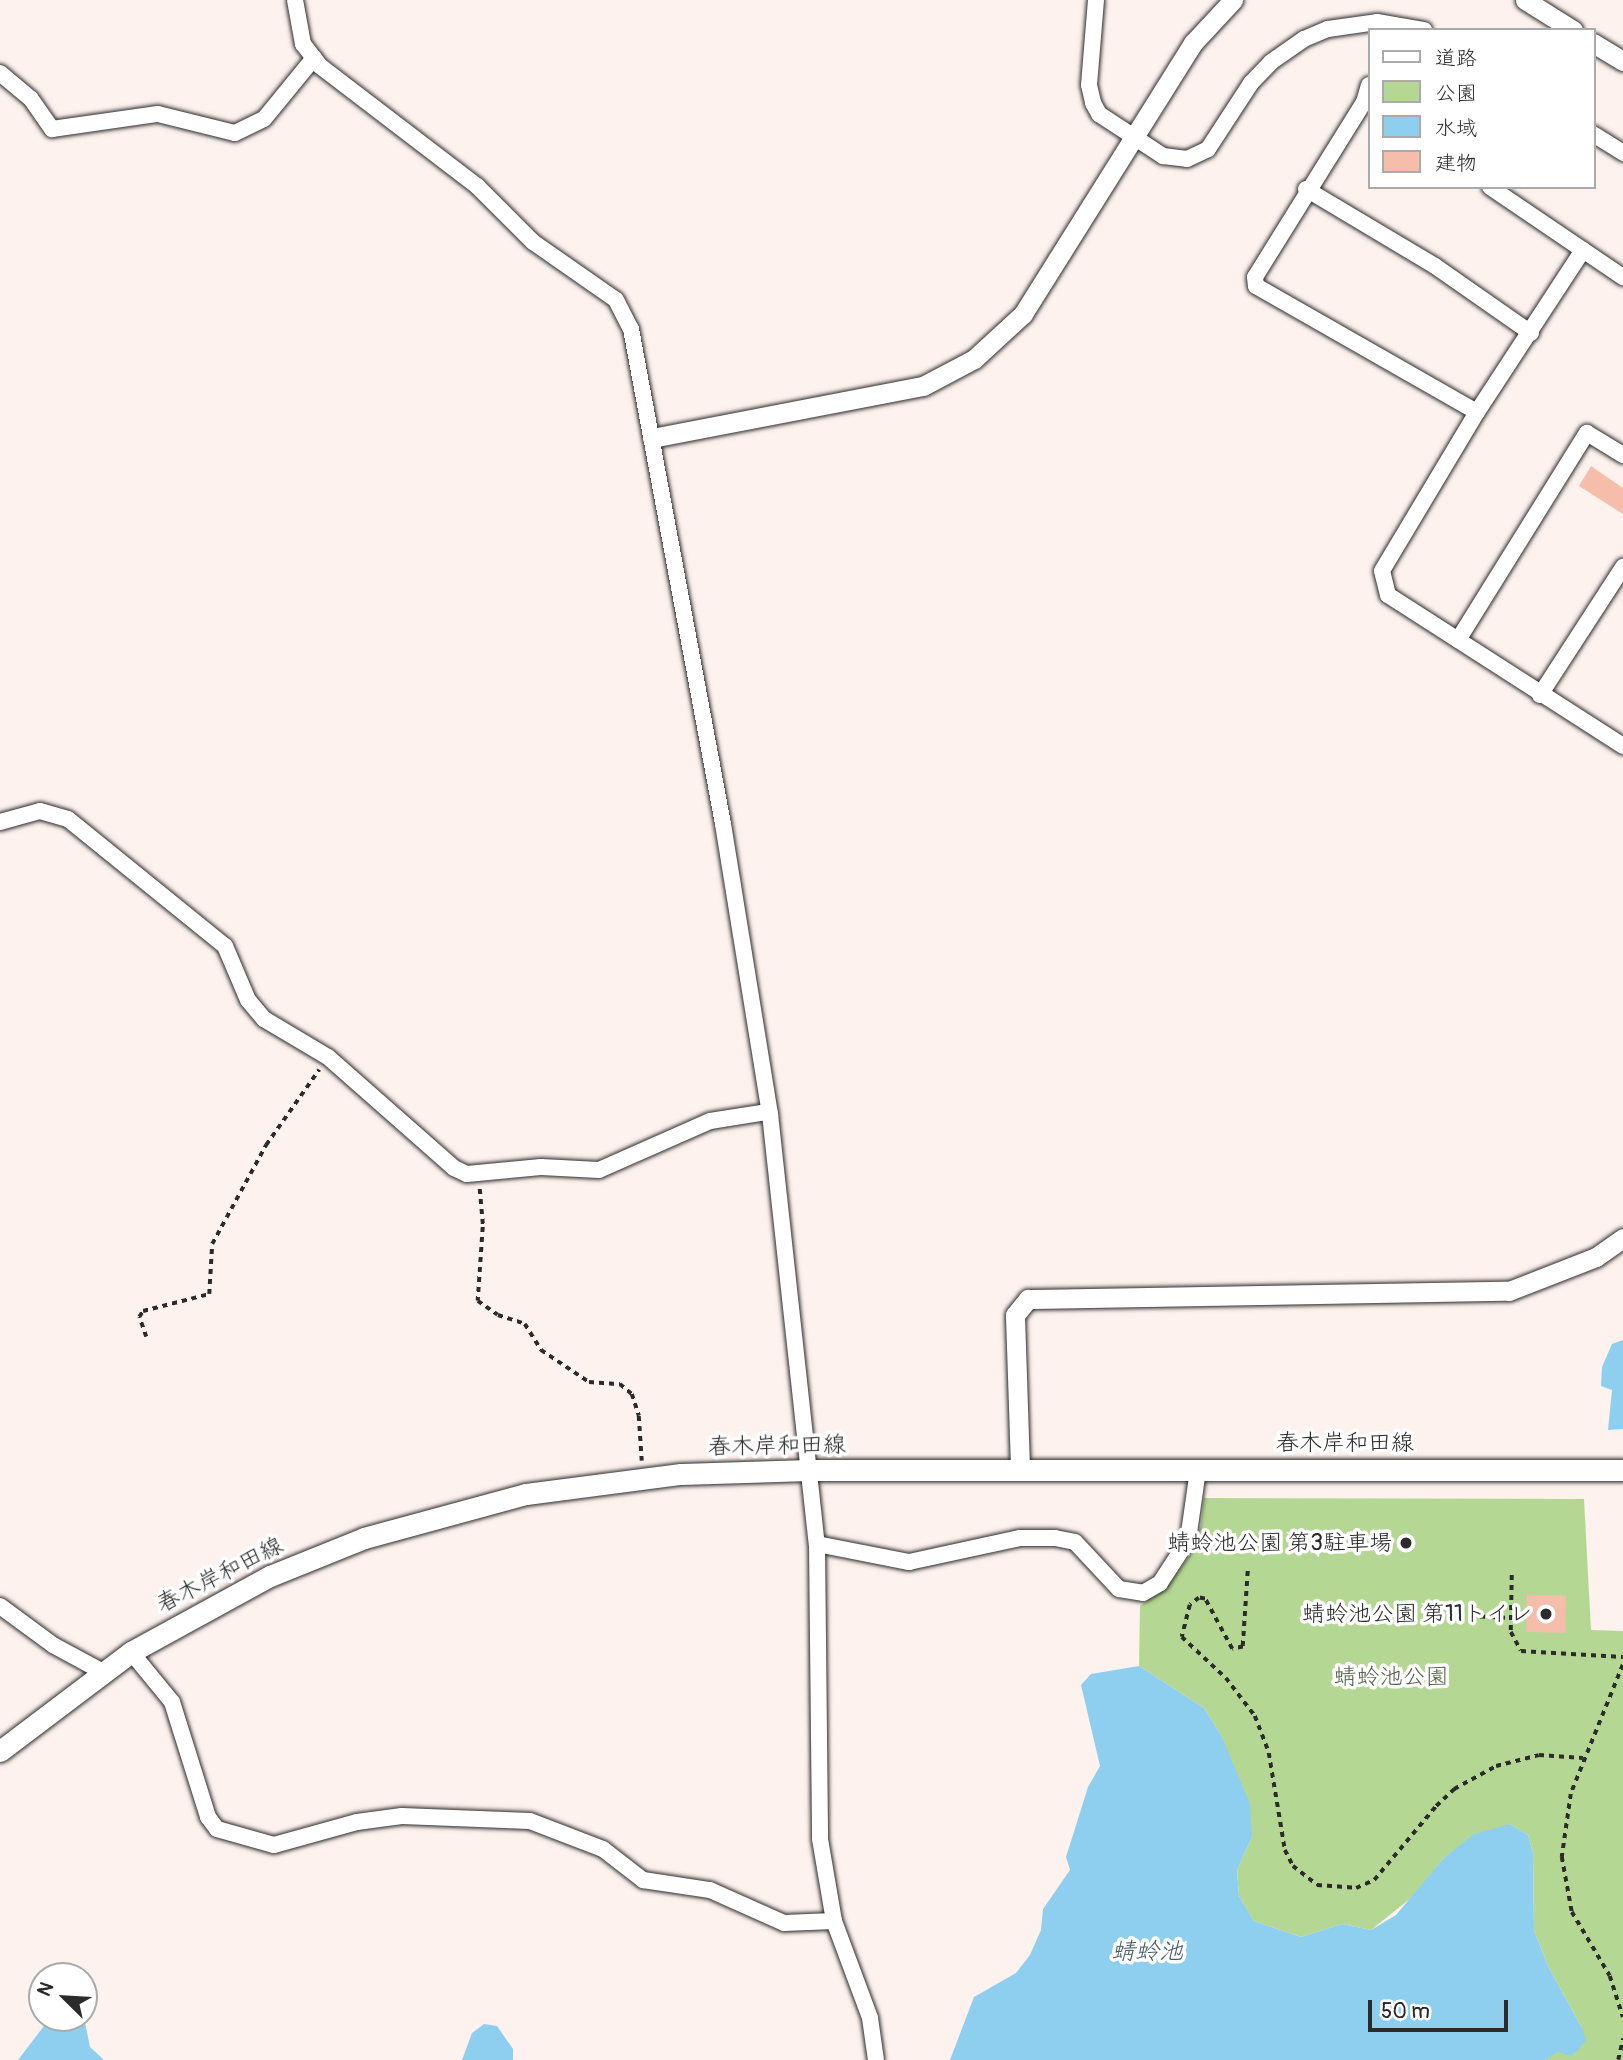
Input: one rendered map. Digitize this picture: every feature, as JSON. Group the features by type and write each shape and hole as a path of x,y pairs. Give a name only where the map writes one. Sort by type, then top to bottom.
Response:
{"main road":[{"name":"春木岸和田線","path":"0,1751 131,1652 270,1576 364,1538 526,1494 643,1477 809,1470 1020,1467 1198,1470 1623,1470"}],"street":[{"path":"295,0 303,44 314,58 350,92 477,186 533,242 616,300 631,329 723,824 770,1114 817,1544 820,1839 834,1921 870,2018 876,2060"},
{"path":"1096,0 1089,85 1099,114 1135,135 1163,156 1187,159 1208,149 1251,83 1290,47 1328,29 1377,26 1400,28"},
{"path":"652,438 802,413 923,386 974,359 1030,304 1193,43 1233,0"},
{"path":"1525,0 1570,28"},
{"path":"1595,44 1623,61"},
{"path":"0,74 31,99 52,129 158,114 234,133 264,119 314,58"},
{"path":"1367,104 1306,189 1255,277 1255,286 1477,412"},
{"path":"1595,135 1623,153"},
{"path":"1306,189 1434,266 1531,333"},
{"path":"1493,189 1623,277"},
{"path":"1583,250 1477,412 1382,571 1388,595 1623,746"},
{"path":"1458,640 1587,433 1623,455"},
{"path":"1540,695 1623,567"},
{"path":"0,822 40,811 68,819 225,946 248,1000 264,1019 328,1057 454,1168 478,1175 541,1167 599,1170 709,1121 761,1113"},
{"path":"1020,1467 1015,1315 1028,1299 1509,1291 1596,1257 1623,1238"},
{"path":"817,1544 909,1562 1020,1538 1055,1538 1075,1542 1119,1589 1143,1593 1160,1583 1188,1540 1198,1470"},
{"path":"0,1606 53,1645 103,1672"},
{"path":"131,1652 172,1702 208,1817 216,1829 274,1845 357,1822 401,1816 530,1821 603,1849 643,1880 710,1890 784,1923 834,1921"}],"path":[{"path":"146,1337 139,1317 144,1311 209,1294 212,1244 266,1145 328,1057"},
{"path":"478,1175 484,1227 478,1301 498,1315 525,1324 541,1350 589,1382 620,1384 632,1394 639,1416 643,1477"},
{"path":"1248,1571 1243,1647 1232,1648 1205,1599 1199,1598 1190,1605 1182,1637 1226,1678 1255,1716 1269,1753 1285,1850 1293,1866 1317,1885 1356,1888 1374,1880 1454,1788 1496,1766 1539,1755 1583,1758"},
{"path":"1512,1575 1513,1640 1527,1654 1623,1657"},
{"path":"1470,1616 1511,1618"},
{"path":"1623,1665 1583,1758 1564,1827 1565,1887 1588,1945 1610,1976 1623,2017"},
{"path":"1618,2060 1623,2039"}],"green space":[{"name":"蜻蛉池公園","path":"1204,1498 1584,1499 1591,1630 1623,1631 1623,2060 1545,2060 1582,2028 1548,1966 1534,1930 1533,1853 1528,1835 1510,1824 1444,1858 1416,1894 1371,1930 1342,1924 1301,1937 1254,1921 1239,1896 1237,1870 1252,1837 1221,1735 1204,1708 1139,1666 1140,1606 1169,1584 1188,1558 1201,1526"}],"water":[{"path":"1623,1340 1623,1429 1608,1430 1612,1390 1601,1386 1602,1367 1612,1344"},
{"name":"蜻蛉池","path":"1139,1666 1204,1708 1221,1735 1250,1804 1252,1837 1237,1870 1239,1896 1254,1921 1301,1937 1342,1924 1371,1930 1396,1915 1444,1858 1474,1834 1510,1824 1528,1835 1533,1853 1534,1930 1548,1966 1582,2028 1586,2040 1579,2049 1571,2056 1558,2052 1545,2060 950,2060 974,1997 1016,1973 1030,1955 1041,1930 1043,1909 1070,1870 1066,1857 1088,1787 1100,1766 1081,1685 1091,1674"},
{"path":"484,2024 497,2026 513,2049 513,2060 462,2060 472,2033"},
{"path":"39,2032 87,2032 90,2047 104,2060 18,2060"}],"building":[{"path":"1591,466 1623,488 1623,514 1579,486"},
{"name":"蜻蛉池公園 第11トイレ","path":"1527,1595 1566,1596 1565,1633 1526,1632"}],"place":[{"name":"蜻蛉池公園 第3駐車場","path":"1406,1543"},
{"name":"蜻蛉池公園 第11トイレ","path":"1546,1614"}]}
